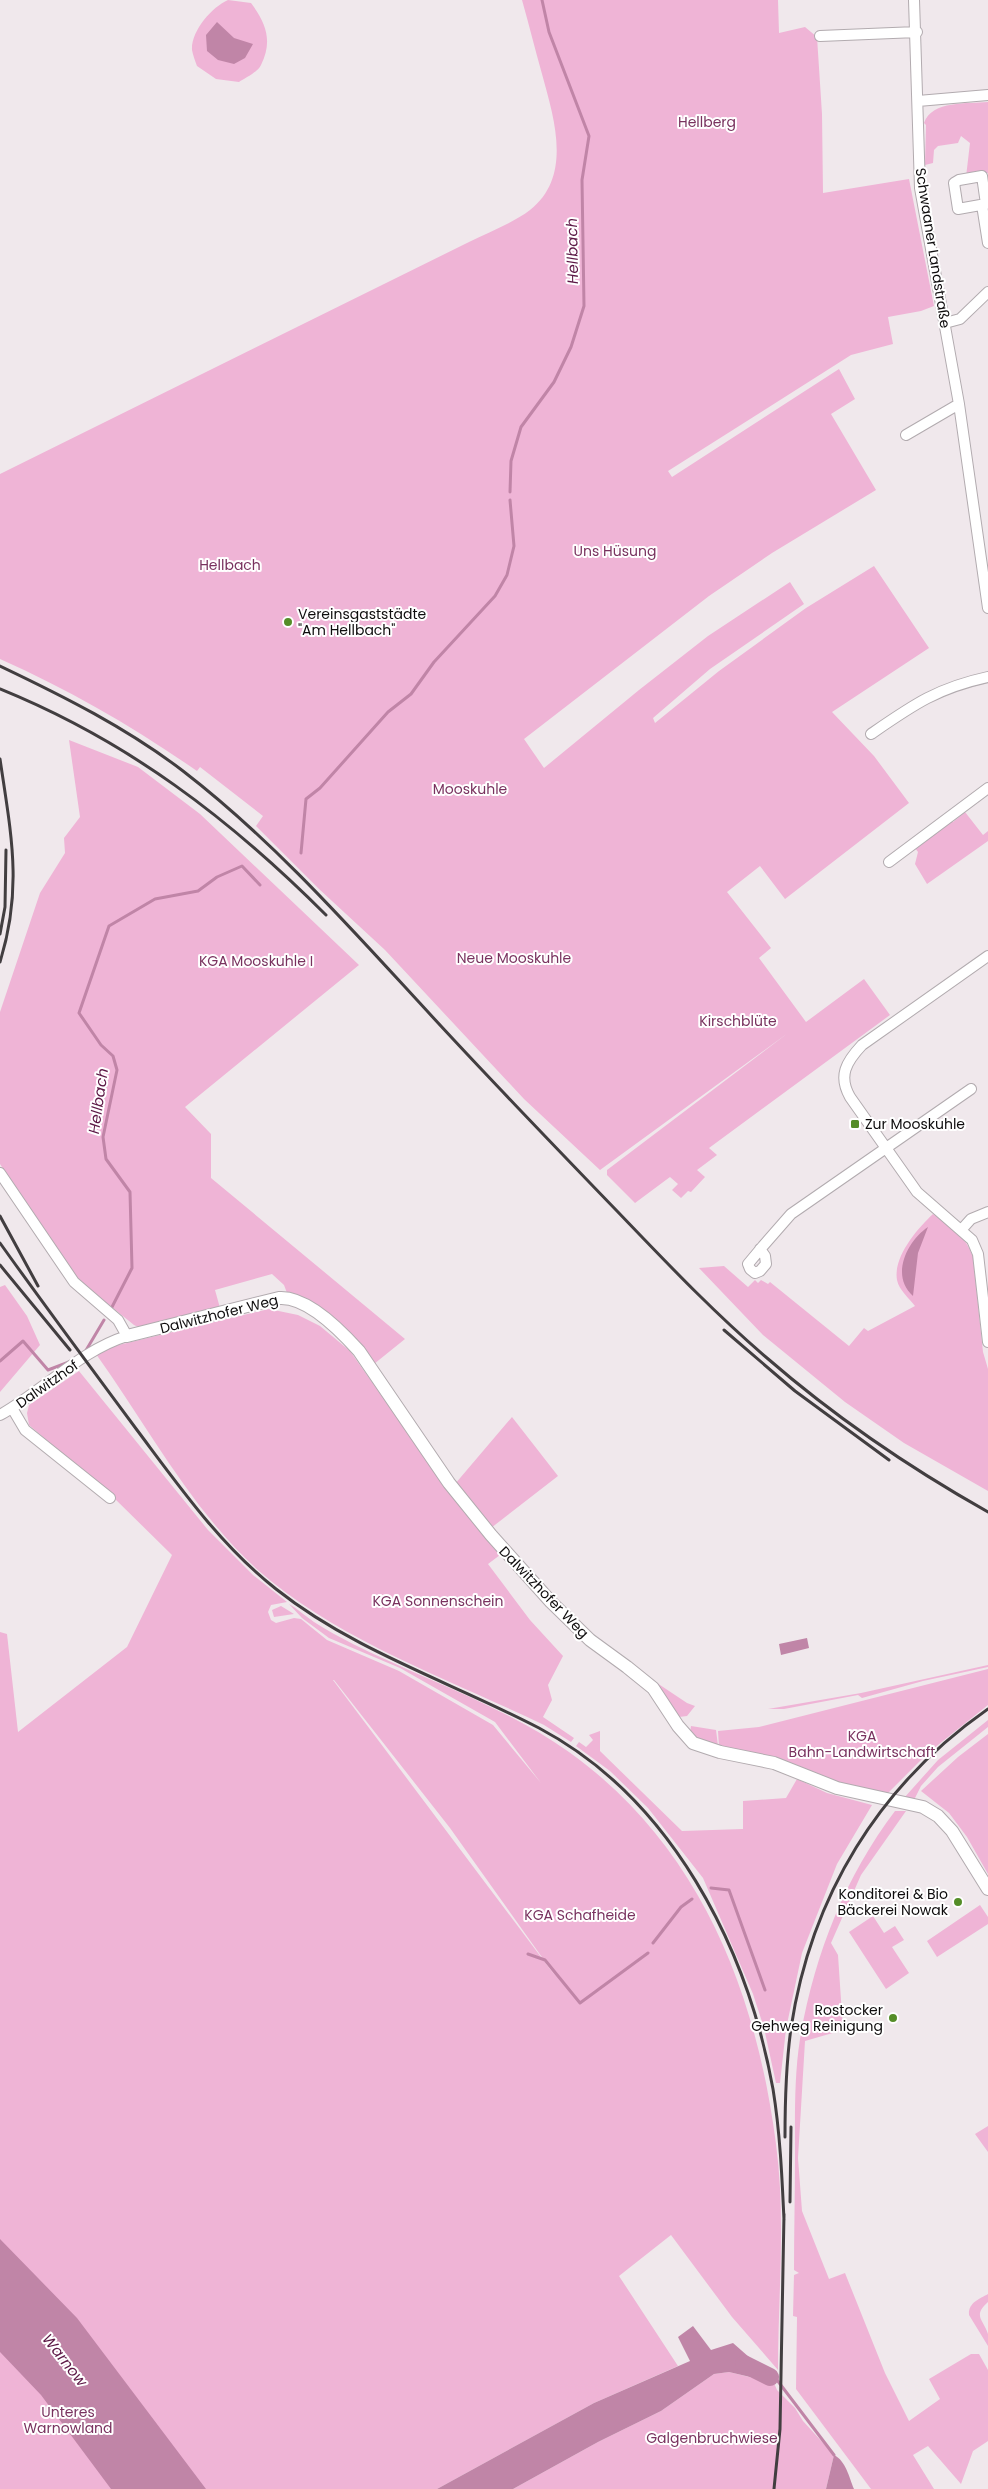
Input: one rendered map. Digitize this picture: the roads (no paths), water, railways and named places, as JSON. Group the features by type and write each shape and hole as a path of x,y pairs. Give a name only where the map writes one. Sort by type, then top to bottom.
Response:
{"street":[{"name":"Schwaaner Landstraße","path":"914,0 920,188 959,404 988,608"},
{"path":"820,36 916,32"},
{"path":"918,101 988,95"},
{"path":"982,205 988,243"},
{"path":"945,323 960,319 988,292"},
{"path":"906,434 959,404"},
{"path":"871,734 922,699 944,689 988,677"},
{"path":"889,862 988,788"},
{"path":"988,956 862,1046 849,1058 843,1073 845,1088 922,1198 962,1229 972,1240 978,1254 988,1342"},
{"path":"760,1248 791,1214 971,1089"},
{"path":"0,1173 64,1270 84,1293 118,1320 127,1336"},
{"path":"962,1229 971,1219 988,1212"},
{"name":"Dalwitzhofer Weg","path":"93,1351 108,1342 127,1336 278,1298 293,1300 313,1310 347,1337 359,1351 449,1482 508,1555 551,1602 590,1640 628,1666 652,1688 681,1731 693,1743 720,1752 774,1764 837,1788 922,1807 938,1816 952,1831 988,1889"},
{"name":"Dalwitzhof","path":"0,1415 93,1351"},
{"path":"12,1408 25,1430 110,1498"}],"water":[{"path":"217,22 234,38 253,44 245,58 234,64 218,60 207,51 206,35"},
{"path":"928,1227 918,1253 913,1296 906,1288 903,1279 904,1259 920,1233"},
{"path":"807,1638 809,1648 781,1655 779,1644"},
{"name":"Unteres Warnowland","path":"0,2239 77,2318 206,2489 111,2489 41,2395 0,2352"},
{"path":"693,2326 711,2350 733,2343 767,2373 763,2380 729,2372 714,2374 661,2411 598,2442 513,2489 437,2489 594,2403 690,2361 678,2337"},
{"path":"834,2455 844,2465 854,2489 826,2489"}],"waterway":[{"name":"Hellbach","path":"510,492 511,461 521,427 554,382 571,347 584,306 582,180 589,136 549,32 542,0"},
{"name":"Hellbach","path":"301,853 306,799 320,788 388,712 411,694 434,662 495,596 507,575 514,546 510,500"},
{"name":"Hellbach","path":"112,1307 132,1268 130,1192 106,1159 103,1137 117,1070 113,1056 101,1045 79,1013 109,926 155,899 198,891 217,877 242,866 260,885"},
{"name":"Hellbach","path":"85,1352 104,1320"},
{"name":"Hellbach","path":"0,1361 23,1341 48,1370 69,1362"},
{"path":"711,1888 729,1890 765,1990"},
{"path":"653,1943 681,1907 692,1899"},
{"path":"528,1954 545,1960 580,2003 648,1953"},
{"path":"744,2364 770,2377"},
{"path":"770,2377 777,2380 834,2455"}],"railway":[{"path":"0,666 71,701 140,741 162,755 220,801 290,865 473,1061 671,1267 747,1341 819,1401 874,1441 930,1478 988,1512"},
{"path":"0,689 47,710 91,733 175,785 252,846 326,915"},
{"path":"0,759 13,861 11,910 0,962"},
{"path":"0,934 5,907 6,850"},
{"path":"0,1216 38,1286"},
{"path":"0,1243 201,1514 256,1572 306,1611 338,1630 370,1648 539,1728 586,1758 628,1794 664,1835 696,1881 722,1930 744,1982 761,2035 775,2105 784,2220"},
{"path":"0,1265 70,1350"},
{"path":"724,1330 795,1391 889,1460"},
{"path":"785,2137 786,2082 791,2028 801,1980 815,1933 833,1889 856,1848 883,1809 914,1772 949,1739 988,1709"},
{"path":"790,2202 791,2127"},
{"path":"774,2489 780,2429 784,2214"}],"place":[{"name":"Vereinsgaststädte \"Am Hellbach\"","path":"288,622"},
{"name":"Zur Mooskuhle","path":"855,1124"},
{"name":"Konditorei & Bio Bäckerei Nowak","path":"958,1902"},
{"name":"Rostocker Gehweg Reinigung","path":"893,2018"}],"park label":[{"name":"Hellberg","path":"707,122"},
{"name":"Uns Hüsung","path":"615,551"},
{"name":"Mooskuhle","path":"470,789"},
{"name":"Neue Mooskuhle","path":"514,958"},
{"name":"KGA Mooskuhle I","path":"256,961"},
{"name":"Kirschblüte","path":"738,1021"},
{"name":"KGA Sonnenschein","path":"438,1601"},
{"name":"KGA Bahn-Landwirtschaft","path":"862,1744"},
{"name":"KGA Schafheide","path":"580,1915"},
{"name":"Galgenbruchwiese","path":"712,2438"}],"water label":[{"name":"Warnow","path":"65,2360"}]}
